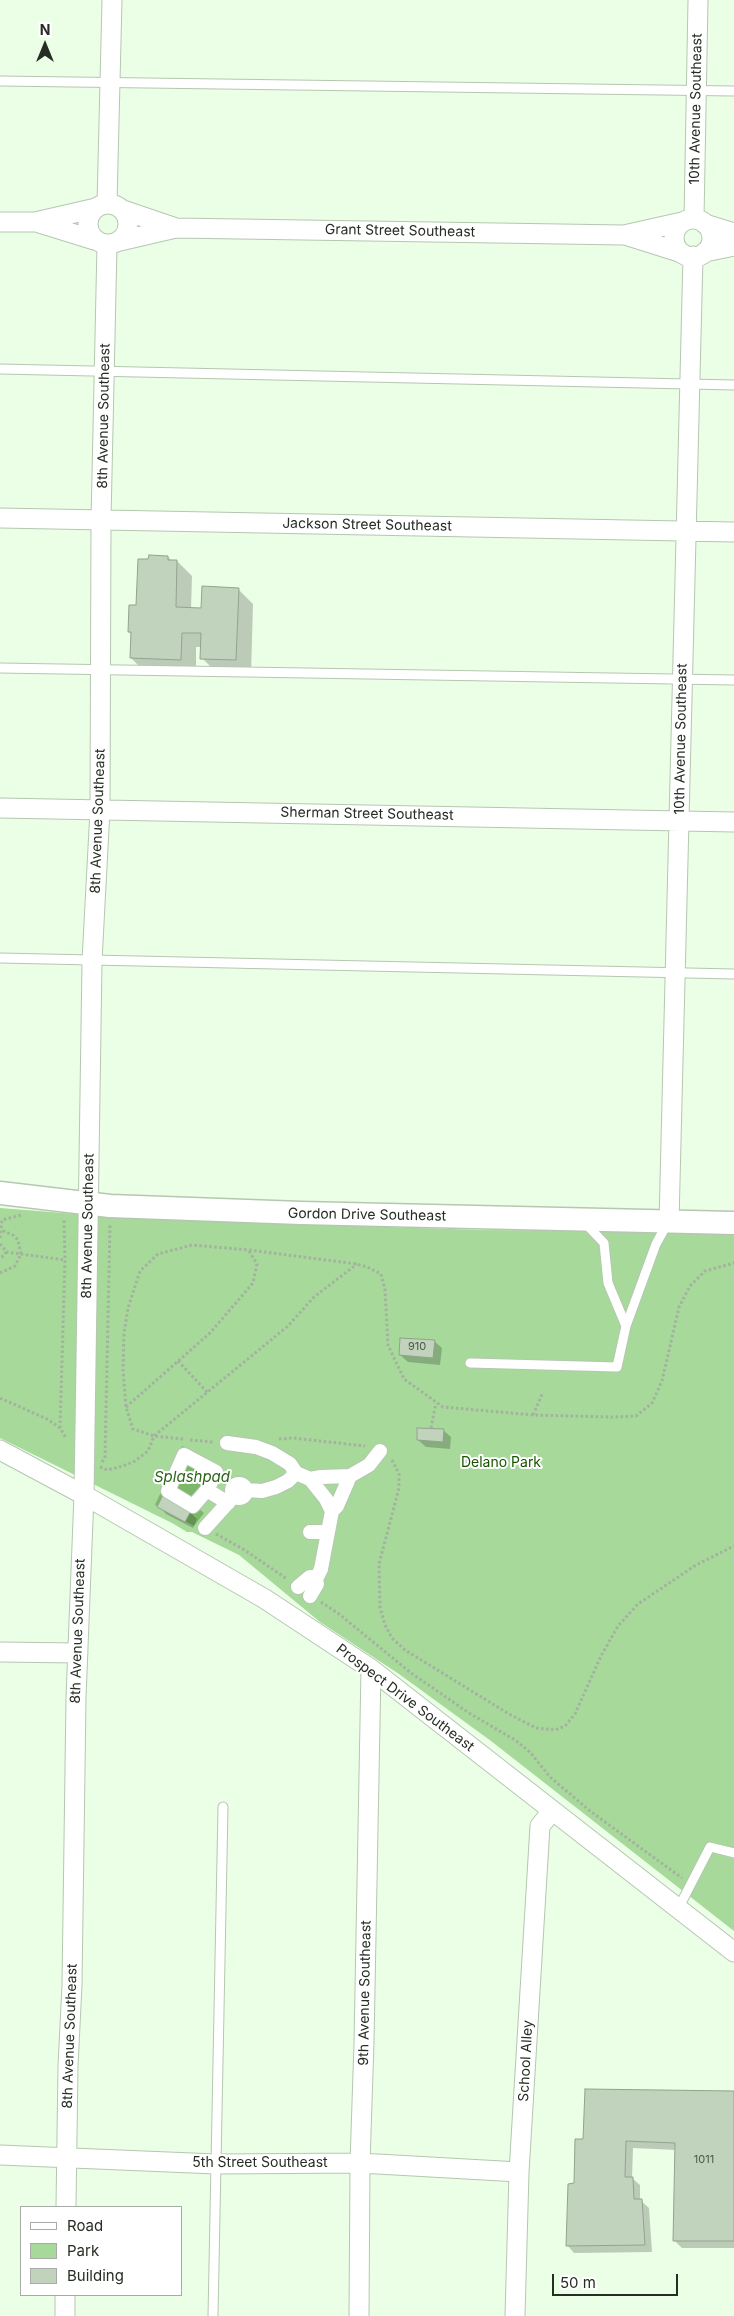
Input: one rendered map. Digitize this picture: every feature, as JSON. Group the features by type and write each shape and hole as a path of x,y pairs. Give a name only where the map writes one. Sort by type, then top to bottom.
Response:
{"street":[{"path":"108,207 112,0"},
{"name":"10th Avenue Southeast","path":"694,222 698,0"},
{"path":"107,242 90,235 87,223 91,212 108,207"},
{"path":"0,222 35,222 108,207 126,215 128,226 124,237 107,242 35,222"},
{"name":"Grant Street Southeast","path":"108,207 176,228"},
{"path":"694,222 712,235 709,247 693,254 678,249 674,238 675,232 694,222 734,233"},
{"name":"Grant Street Southeast","path":"107,242 176,228 624,235 694,222"},
{"name":"Grant Street Southeast","path":"624,235 693,254 734,246"},
{"name":"8th Avenue Southeast","path":"66,2206 78,1653 84,1495 92,960 100,810 101,520 107,242"},
{"name":"10th Avenue Southeast","path":"669,1222 693,254"},
{"name":"Jackson Street Southeast","path":"0,518 734,532"},
{"name":"Sherman Street Southeast","path":"0,808 734,822"},
{"name":"Gordon Drive Southeast","path":"0,1193 88,1204 301,1213 734,1223"},
{"path":"227,1443 256,1447 272,1452 290,1464 296,1473 310,1480 326,1499 332,1511"},
{"name":"Prospect Drive Southeast","path":"0,1450 84,1495 265,1599 371,1669 734,1952"},
{"path":"310,1480 321,1477 350,1476 369,1465 380,1451"},
{"path":"206,1490 236,1496 276,1487 288,1481 296,1473"},
{"path":"310,1596 317,1584 316,1579 321,1569 332,1511 337,1506 350,1476"},
{"path":"205,1528 236,1496"},
{"path":"310,1532 327,1532"},
{"path":"298,1587 310,1577 316,1579"},
{"path":"0,1652 78,1653"},
{"name":"9th Avenue Southeast","path":"359,2316 360,2163 371,1669"},
{"name":"School Alley","path":"515,2316 519,2172 540,1826 552,1811"},
{"name":"5th Street Southeast","path":"0,2155 216,2164 360,2163 519,2172"},
{"path":"65,2316 66,2296"}],"lane":[{"path":"0,81 734,91"},
{"path":"0,369 734,385"},
{"path":"0,668 734,680"},
{"path":"0,958 734,974"},
{"path":"582,1220 604,1243 608,1283 626,1326"},
{"path":"470,1363 617,1367 626,1326 656,1244 669,1222"},
{"path":"213,2316 223,1807"},
{"path":"678,1910 710,1847 734,1853"}],"path":[{"path":"0,1238 2,1220 13,1219 22,1214 30,1215"},
{"path":"110,1216 105,1458 98,1465 106,1470 135,1461 148,1451 154,1436 288,1326 314,1297 357,1264 192,1245 158,1254 140,1271 130,1299 124,1333 126,1407 133,1429 154,1436 227,1443"},
{"path":"56,1218 65,1220 60,1428"},
{"path":"0,1230 14,1235 18,1240 21,1254 15,1266 10,1270 0,1273"},
{"path":"0,1244 4,1246 6,1252"},
{"path":"126,1407 210,1333 253,1283 257,1264 248,1250"},
{"path":"6,1252 65,1260"},
{"path":"0,1258 6,1252"},
{"path":"178,1361 208,1393"},
{"path":"533,1415 543,1392"},
{"path":"0,1398 26,1408 60,1428 65,1434 67,1445"},
{"path":"431,1428 436,1403"},
{"path":"274,1440 293,1438 368,1446 390,1456 399,1474 399,1488 379,1564 380,1607 384,1625 392,1638 405,1650 509,1714 536,1728 555,1730 565,1726 575,1714 600,1656 618,1626 638,1604 696,1565 734,1546"}],"green space":[{"name":"Delano Park","path":"0,1208 88,1215 200,1218 322,1225 484,1230 734,1232 734,1931 491,1741 399,1674 320,1622 239,1555 192,1532 187,1532 0,1438"}],"water":[{"name":"Splashpad","path":"182,1446 219,1467 198,1508 204,1513 194,1526 155,1505"}],"building":[{"path":"149,555 168,556 168,560 177,560 176,607 201,608 202,586 239,588 236,660 200,659 201,633 182,633 181,660 130,658 131,632 128,632 129,605 136,605 138,559 148,559"},
{"path":"400,1338 435,1340 433,1358 399,1355"},
{"path":"417,1428 444,1429 443,1442 417,1440"},
{"path":"163,1495 191,1511 185,1522 157,1507"},
{"path":"585,2089 734,2091 734,2241 673,2241 675,2143 626,2141 625,2177 633,2177 634,2199 642,2199 645,2245 566,2246 568,2184 574,2183 575,2139 583,2139"}]}
